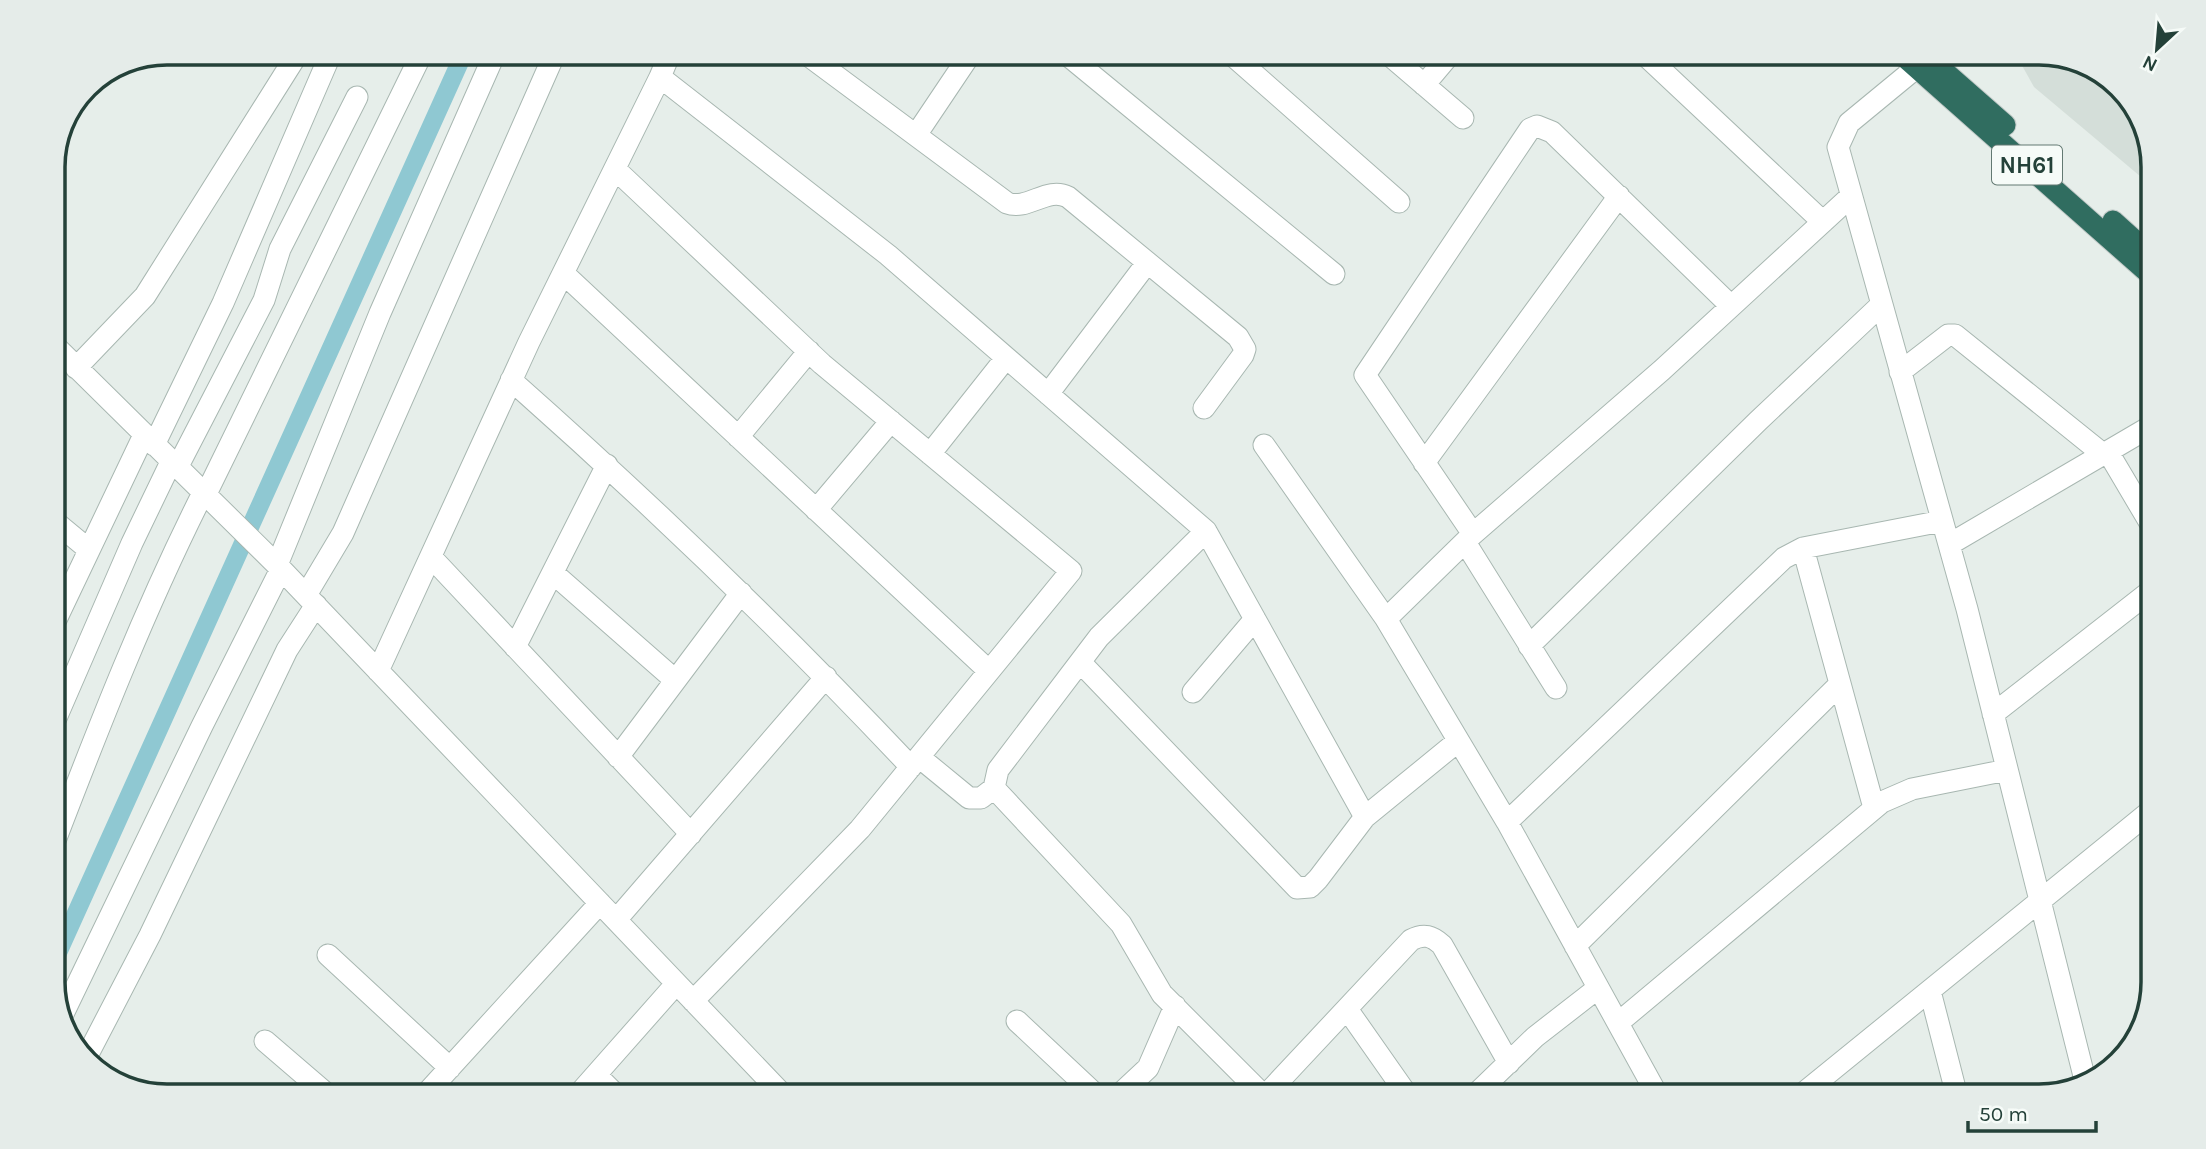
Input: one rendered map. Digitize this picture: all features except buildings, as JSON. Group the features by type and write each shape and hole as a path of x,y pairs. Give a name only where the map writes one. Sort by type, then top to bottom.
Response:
{"highway":[{"name":"NH61","path":"1925,65 2141,266"},
{"name":"NH61","path":"1926,65 2141,247"}],"street":[{"path":"76,368 145,296 290,65"},
{"path":"65,600 88,549 223,303 325,65"},
{"path":"65,815 120,671 159,579 204,495 416,65"},
{"path":"68,1004 202,726 489,65"},
{"path":"90,1050 150,935 343,533 549,65"},
{"path":"378,671 512,380 665,65"},
{"path":"822,65 1007,203 1023,204 1053,194 1068,197 1243,343 1243,355 1204,408"},
{"path":"916,135 962,65"},
{"path":"1081,65 1334,274"},
{"path":"1245,65 1399,202"},
{"path":"1402,65 1463,118"},
{"path":"1424,85 1440,65"},
{"path":"1657,65 1823,222"},
{"path":"1915,65 1843,132 1838,147 1950,544 2083,1074"},
{"path":"660,78 888,255 1206,531 1365,817"},
{"path":"65,697 126,555 264,300 280,249 357,97"},
{"path":"1556,688 1424,463 1365,375 1523,135 1537,126 1552,132 1731,306"},
{"path":"615,169 809,351 1071,571 860,829 693,1000"},
{"path":"1424,463 1619,196"},
{"path":"1386,619 1469,538 1850,197"},
{"path":"1048,394 1147,263"},
{"path":"563,273 989,671"},
{"path":"1529,646 1758,421 1881,305"},
{"path":"1900,372 1948,335 1955,335 2106,454 2141,509"},
{"path":"738,437 809,351"},
{"path":"65,357 311,600 772,1084"},
{"path":"930,454 1006,358"},
{"path":"512,380 607,465 915,762 969,798 981,798 994,788 998,770 1099,637 1206,531"},
{"path":"816,510 891,421"},
{"path":"1950,544 2141,432"},
{"path":"1264,445 1386,619 1507,822 1651,1084"},
{"path":"515,647 607,465"},
{"path":"1507,822 1768,571 1803,548 1942,521"},
{"path":"65,530 88,549"},
{"path":"1803,548 1874,808"},
{"path":"430,557 691,834"},
{"path":"553,573 675,680"},
{"path":"618,757 741,593"},
{"path":"1993,714 2141,598"},
{"path":"1193,692 1255,619"},
{"path":"1080,662 1297,888 1304,889 1318,879 1365,817 1457,742"},
{"path":"616,920 827,677"},
{"path":"1575,946 1839,685"},
{"path":"1618,1023 1874,808 1904,791 2007,770"},
{"path":"994,788 1121,924 1155,983 1174,1006 1252,1084"},
{"path":"1826,1084 1930,991 2141,819"},
{"path":"436,1084 600,903"},
{"path":"1277,1084 1411,940 1427,935 1442,945 1508,1063"},
{"path":"328,955 450,1068"},
{"path":"588,1084 676,984"},
{"path":"1487,1084 1508,1063 1598,988"},
{"path":"1930,991 1954,1084"},
{"path":"1132,1084 1148,1069 1174,1006"},
{"path":"1347,1009 1399,1084"},
{"path":"1017,1021 1083,1084"},
{"path":"265,1041 313,1084"},
{"path":"596,1075 605,1084"}],"shaded area":[{"path":"2022,65 2066,68 2084,75 2107,90 2124,110 2136,134 2141,177 2034,87"}],"waterway":[{"path":"65,937 459,65"}]}
